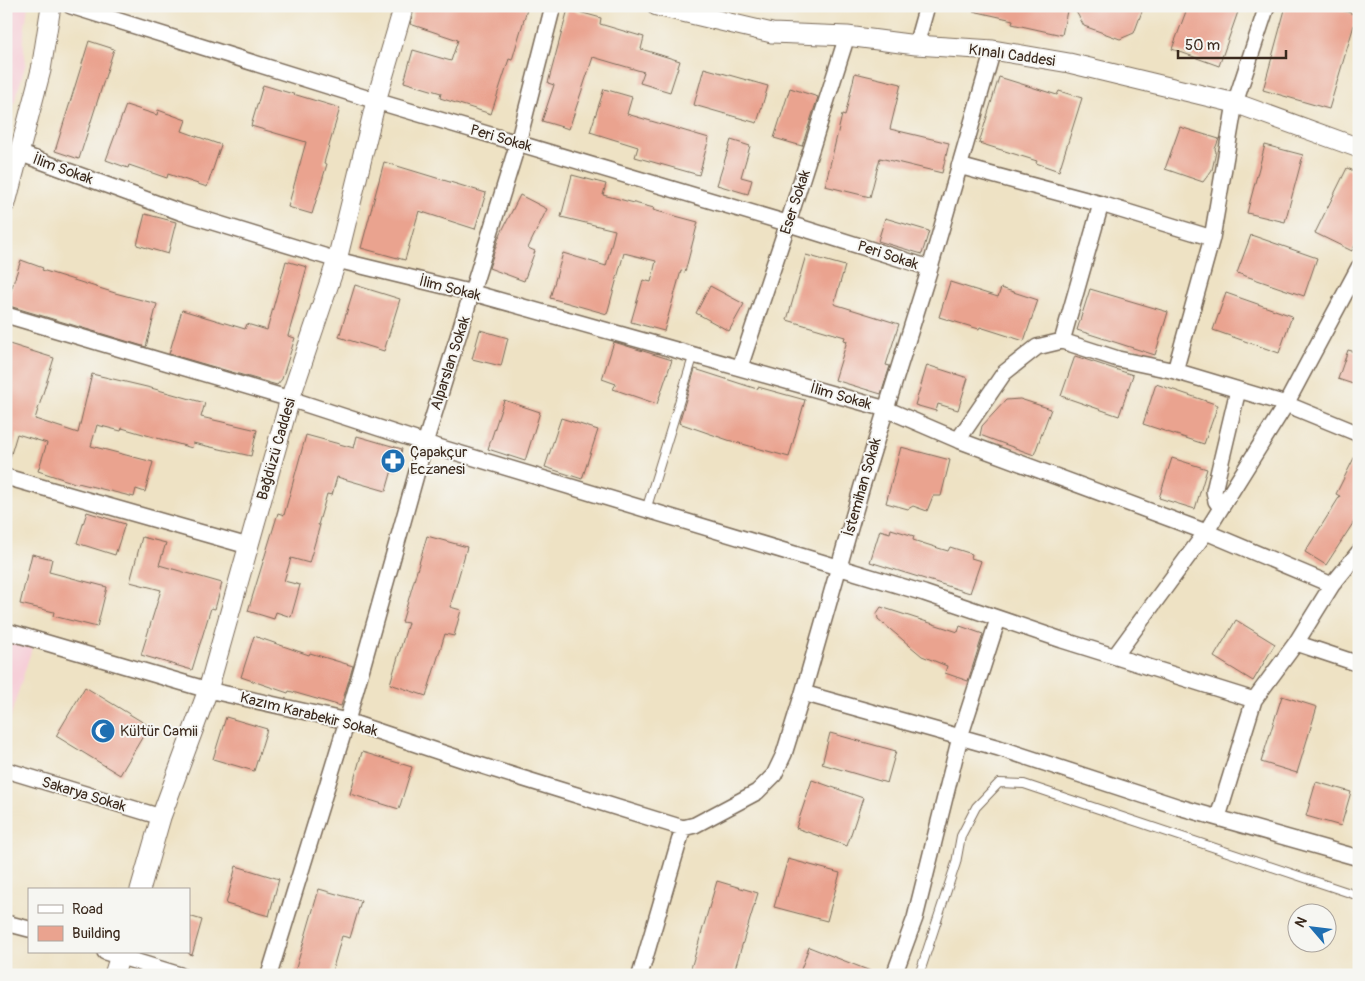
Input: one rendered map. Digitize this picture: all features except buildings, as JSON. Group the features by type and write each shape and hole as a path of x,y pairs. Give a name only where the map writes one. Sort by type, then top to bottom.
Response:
{"street":[{"path":"6,202 41,70 52,6"},
{"name":"Peri Sokak","path":"71,6 376,101 788,223 930,268"},
{"name":"Bağdüzü Caddesi","path":"141,888 161,817 208,690 290,399 337,260 376,101 404,6"},
{"name":"Alparslan Sokak","path":"269,975 347,721 425,443 518,143 553,6"},
{"name":"Kınalı Caddesi","path":"657,6 772,33 847,36 916,45 992,50 1069,63 1235,103 1359,148"},
{"path":"916,45 927,6"},
{"path":"1174,371 1212,238 1235,103 1267,6"},
{"name":"Eser Sokak","path":"740,367 847,36"},
{"name":"İstemihan Sokak","path":"689,827 758,792 774,775 784,754 886,409 930,268 992,50"},
{"name":"İlim Sokak","path":"19,153 180,212 337,260 473,293 886,409 958,440 1206,532 1332,585"},
{"path":"959,166 1101,204 1212,238"},
{"path":"1062,341 1101,204"},
{"path":"1115,656 1206,532 1286,404 1359,267"},
{"path":"6,315 290,399 425,443 924,593 998,619 1254,700"},
{"path":"958,440 1004,373 1037,347 1062,341 1118,359 1174,371 1286,404 1359,434"},
{"path":"1221,508 1216,501 1214,491 1238,390"},
{"path":"6,477 248,546"},
{"path":"1218,817 1254,700 1296,643 1332,585 1359,552"},
{"path":"894,975 915,918 960,737 998,619"},
{"name":"Kazım Karabekir Sokak","path":"6,631 208,690 347,721 473,763 689,827"},
{"path":"1296,643 1359,664"},
{"path":"803,693 999,748 1179,807 1359,858"},
{"name":"Sakarya Sokak","path":"6,770 161,817"},
{"path":"640,975 689,827"},
{"path":"6,923 28,929"},
{"path":"114,975 115,954 180,975"}],"lane":[{"path":"646,510 694,354"},
{"path":"919,975 956,864 961,836 976,807 999,783 1024,784 1359,896"}],"shaded area":[{"path":"6,6 28,6 23,41 26,63 6,131"},
{"path":"6,636 33,645 6,731"}],"place":[{"name":"Çapakçur Eczanesi","path":"393,461"},
{"name":"Kültür Camii","path":"103,731"}]}
